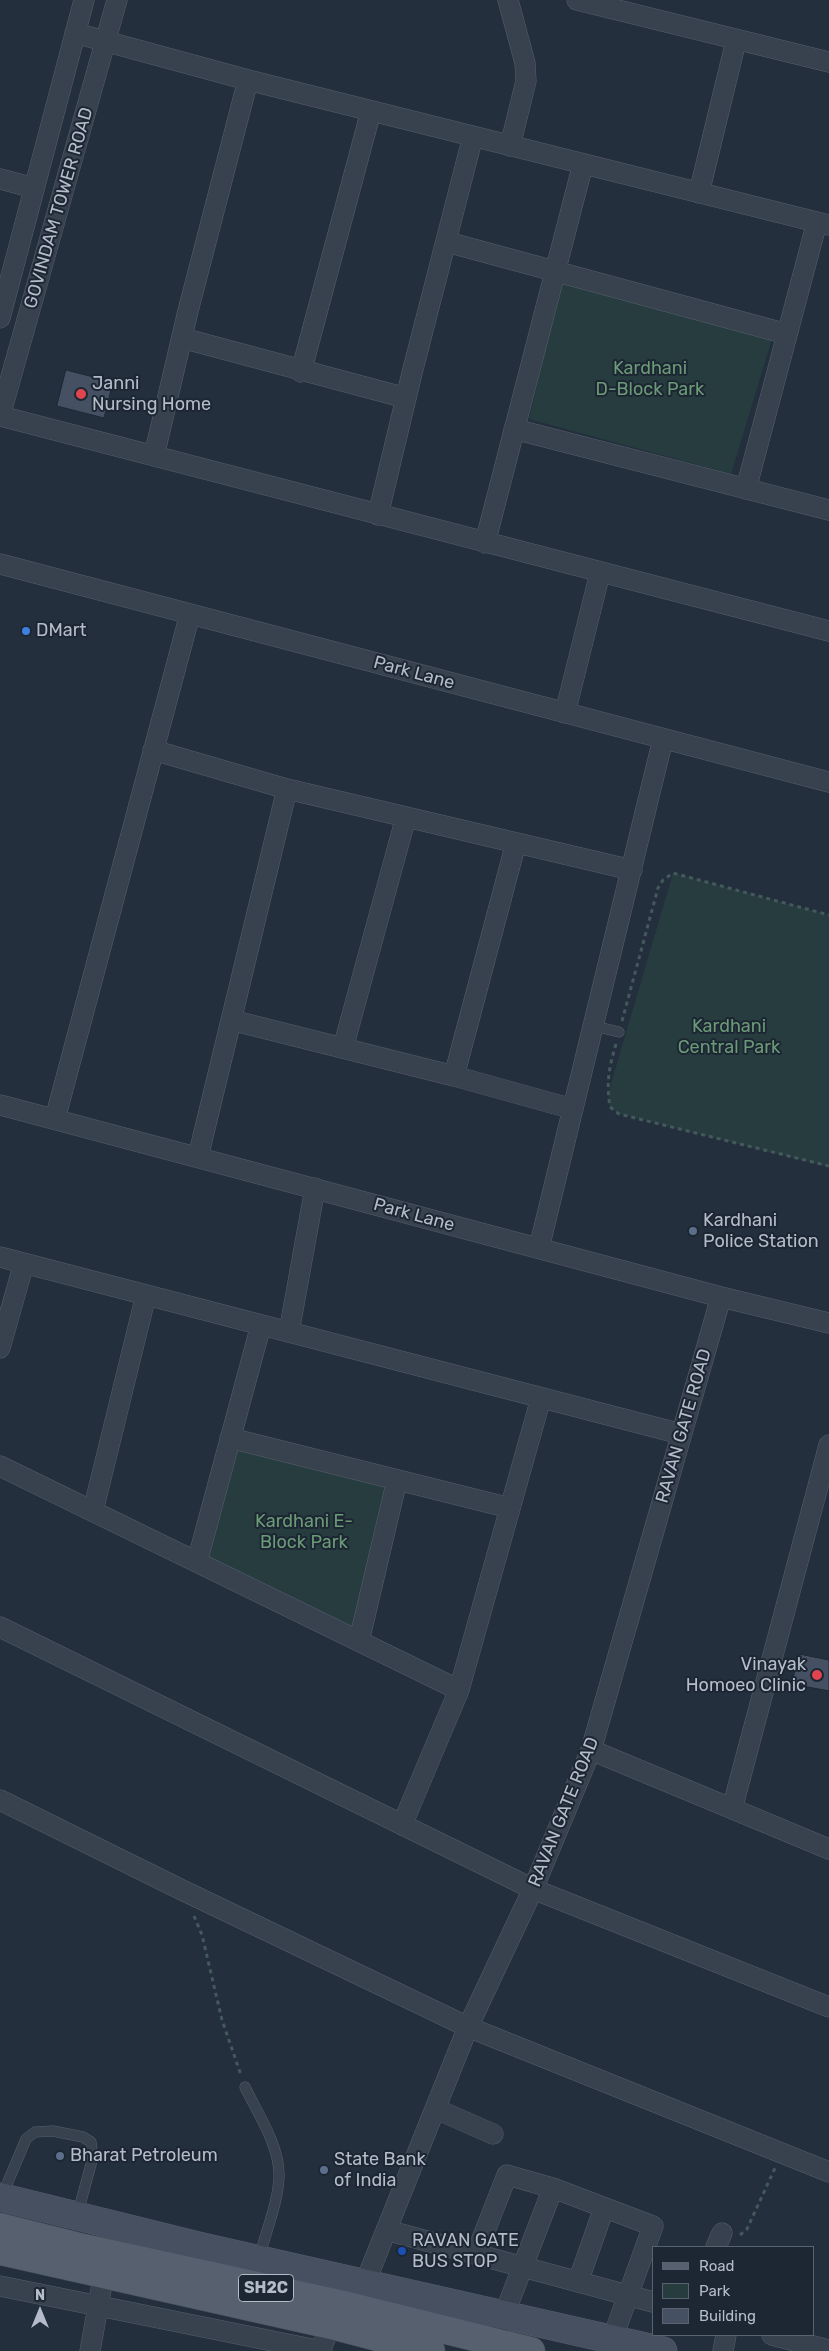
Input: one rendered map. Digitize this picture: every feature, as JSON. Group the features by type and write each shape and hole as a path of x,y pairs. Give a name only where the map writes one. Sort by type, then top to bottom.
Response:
{"main road":[{"name":"SH2C","path":"0,2227 74,2231 340,2316 431,2351"},
{"name":"SH2C","path":"0,2251 104,2274 340,2316 477,2343 532,2351"}],"street":[{"name":"GOVINDAM TOWER ROAD","path":"0,318 84,0"},
{"name":"GOVINDAM TOWER ROAD","path":"0,416 117,0"},
{"path":"508,0 525,63 526,81 510,146"},
{"path":"577,0 638,8 736,41 826,56"},
{"path":"75,32 248,80 823,224 788,334 746,489"},
{"path":"699,193 736,41"},
{"path":"154,456 248,80"},
{"path":"301,372 371,111"},
{"path":"378,515 406,398 474,136"},
{"path":"485,543 583,164"},
{"path":"0,179 34,188"},
{"path":"447,242 788,334"},
{"path":"182,338 301,372 406,398"},
{"path":"0,416 829,631"},
{"path":"514,429 829,510"},
{"name":"Park Lane","path":"0,564 829,782"},
{"path":"565,713 600,573"},
{"path":"54,1119 190,614"},
{"path":"539,1248 663,739"},
{"path":"154,750 287,789 632,870"},
{"path":"198,1157 287,789"},
{"path":"343,1048 406,817"},
{"path":"454,1076 516,843"},
{"path":"231,1020 454,1076 573,1109"},
{"name":"Park Lane","path":"0,1105 829,1323"},
{"path":"289,1332 315,1188"},
{"path":"0,1257 682,1434"},
{"path":"0,1348 24,1263"},
{"path":"93,1511 146,1295"},
{"name":"RAVAN GATE ROAD","path":"320,2351 340,2316 365,2282 468,2027 533,1889 592,1750 721,1296"},
{"path":"197,1562 261,1325"},
{"path":"402,1825 459,1690 541,1398"},
{"path":"230,1438 510,1508"},
{"path":"732,1809 827,1457"},
{"path":"0,1466 459,1690"},
{"path":"359,1641 397,1480"},
{"path":"0,1627 533,1889 829,2006"},
{"path":"592,1750 829,1848"},
{"path":"0,1800 182,1890 468,2027 781,2151 829,2172"},
{"path":"436,2109 493,2134"},
{"path":"476,2254 508,2175 553,2188 653,2226 610,2346"},
{"path":"477,2343 504,2316 553,2188"},
{"path":"0,2199 74,2231 259,2259 365,2282 504,2316 610,2346 663,2351"},
{"path":"578,2282 604,2208"},
{"path":"386,2230 652,2302"},
{"path":"90,2351 104,2274"},
{"path":"0,2286 320,2351"},
{"path":"723,2351 726,2336"},
{"path":"776,2336 829,2350"}],"lane":[{"path":"594,1026 619,1032"},
{"path":"245,2087 271,2141 278,2176 259,2259"},
{"path":"0,2199 26,2139 35,2132 53,2131 83,2137 92,2142 93,2157 74,2231"}],"path":[{"path":"829,915 673,873 663,880 658,888 607,1077 610,1107 620,1114 829,1166"},
{"path":"182,1890 202,1935 222,2020 245,2087"},
{"path":"719,2240 740,2235 747,2229 781,2151"}],"green space":[{"name":"Kardhani D-Block Park","path":"561,282 772,339 731,474 529,419"},
{"name":"Kardhani Central Park","path":"673,873 829,915 829,1167 619,1114 610,1107 608,1094"},
{"name":"Kardhani E- Block Park","path":"230,1438 397,1480 359,1641 197,1562"}],"building":[{"path":"66,370 113,382 104,418 57,406"},
{"path":"799,1654 829,1660 829,1691 792,1684"}],"place":[{"name":"Janni Nursing Home","path":"81,394"},
{"name":"DMart","path":"26,631"},
{"name":"Kardhani Police Station","path":"693,1231"},
{"name":"Vinayak Homoeo Clinic","path":"817,1675"},
{"name":"Bharat Petroleum","path":"60,2156"},
{"name":"State Bank of India","path":"324,2170"},
{"name":"RAVAN GATE BUS STOP","path":"402,2251"}]}
